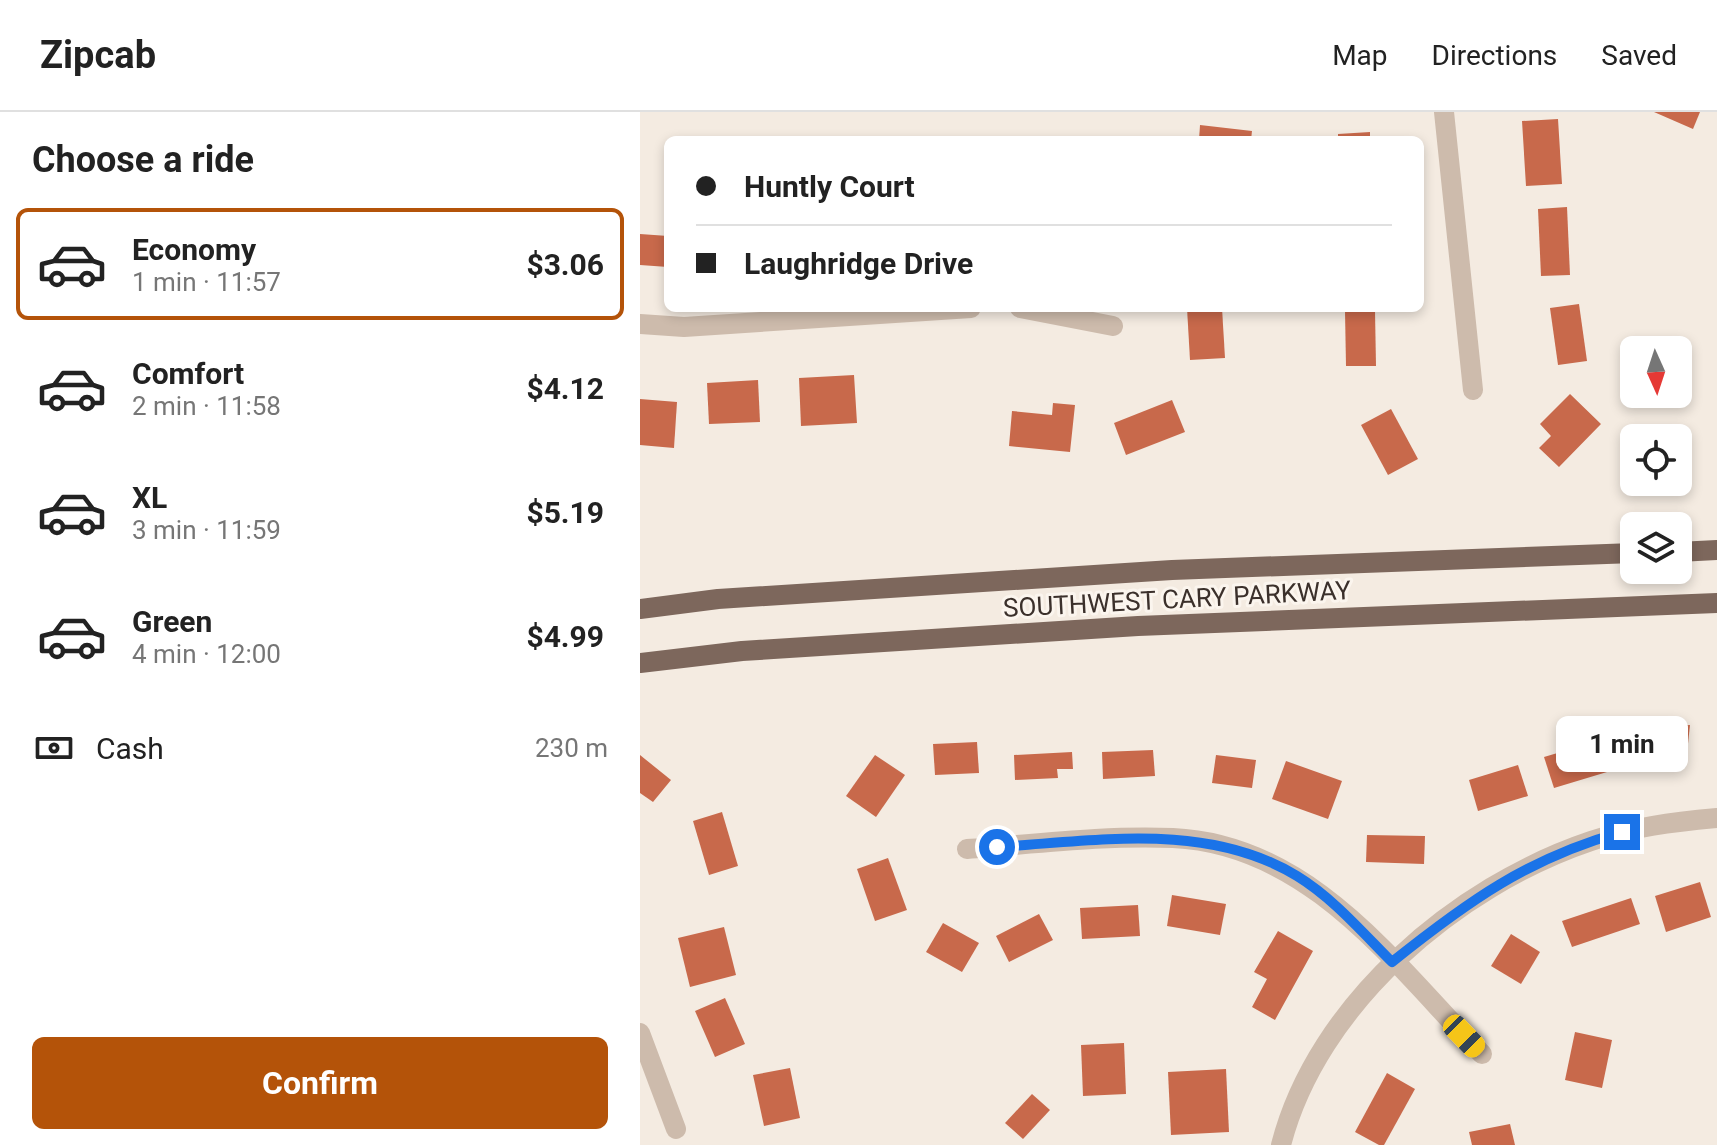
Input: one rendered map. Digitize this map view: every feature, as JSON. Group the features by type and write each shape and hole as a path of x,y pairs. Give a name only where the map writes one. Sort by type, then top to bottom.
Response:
{"main road":[{"path":"1692,551 1717,550"},
{"name":"SOUTHWEST CARY PARKWAY","path":"640,609 733,598 1157,571 1620,554"},
{"name":"SOUTHWEST CARY PARKWAY","path":"640,663 742,651 1138,626 1717,603"}],"street":[{"path":"1444,112 1473,390"},
{"path":"640,324 684,327 911,312"},
{"path":"1041,312 1113,326"},
{"path":"1281,1145 1297,1095 1349,1015 1392,962 1472,899 1530,867 1622,832 1717,818"},
{"path":"967,849 1174,838 1270,861 1299,877 1334,903 1482,1054"},
{"path":"640,1033 676,1129"}],"building":[{"path":"1654,112 1700,112 1693,129"},
{"path":"1558,119 1562,184 1526,186 1522,121"},
{"path":"1200,125 1252,131 1251,136 1199,136"},
{"path":"1370,132 1370,136 1338,136"},
{"path":"1567,207 1570,275 1541,276 1538,209"},
{"path":"640,234 664,236 664,267 640,265"},
{"path":"1579,304 1587,361 1558,365 1550,308"},
{"path":"1187,312 1222,312 1225,358 1190,360"},
{"path":"1345,312 1375,312 1376,366 1346,366"},
{"path":"854,375 857,423 801,426 799,378"},
{"path":"758,380 760,422 709,424 707,383"},
{"path":"1570,394 1601,424 1559,467 1539,448 1551,436 1540,424"},
{"path":"640,399 677,402 674,448 640,445"},
{"path":"1172,400 1185,432 1126,455 1114,423"},
{"path":"1053,403 1075,405 1070,452 1009,446 1012,411 1052,415"},
{"path":"1391,409 1418,459 1388,475 1361,425"},
{"path":"1690,725 1687,753 1651,754 1649,727"},
{"path":"1598,741 1607,772 1554,788 1544,757"},
{"path":"977,742 979,773 935,775 933,744"},
{"path":"1153,750 1155,776 1103,779 1102,752"},
{"path":"1072,752 1073,769 1057,769 1058,778 1015,780 1014,755"},
{"path":"640,755 671,780 653,802 640,793"},
{"path":"875,755 905,775 876,817 846,796"},
{"path":"1216,755 1256,760 1252,788 1212,783"},
{"path":"1286,761 1342,781 1328,819 1272,799"},
{"path":"1518,765 1528,796 1478,811 1469,780"},
{"path":"722,812 738,866 709,875 693,821"},
{"path":"1367,835 1425,836 1424,864 1366,862"},
{"path":"888,858 907,910 875,921 857,869"},
{"path":"1700,882 1711,917 1666,932 1655,896"},
{"path":"1172,895 1226,904 1220,935 1167,926"},
{"path":"1631,898 1640,924 1572,947 1562,921"},
{"path":"1138,905 1140,936 1082,939 1080,908"},
{"path":"1039,914 1053,940 1009,962 996,936"},
{"path":"943,923 979,943 962,972 926,952"},
{"path":"724,927 736,975 690,987 678,938"},
{"path":"1278,931 1313,951 1275,1020 1252,1007 1267,979 1254,972"},
{"path":"1511,934 1540,952 1521,984 1491,966"},
{"path":"725,998 745,1044 715,1057 695,1011"},
{"path":"1575,1032 1612,1040 1602,1088 1565,1080"},
{"path":"1124,1043 1126,1094 1083,1096 1081,1045"},
{"path":"790,1068 800,1118 764,1126 753,1075"},
{"path":"1226,1069 1229,1132 1171,1135 1168,1072"},
{"path":"1387,1073 1415,1089 1384,1145 1379,1145 1355,1132"},
{"path":"1032,1094 1050,1110 1023,1139 1005,1123"},
{"path":"1510,1124 1515,1145 1472,1145 1469,1132"}],"route":[{"path":"997,847 1174,838 1238,851 1270,861 1299,877 1334,903 1392,962 1472,899 1500,882 1590,841 1622,832"}]}
